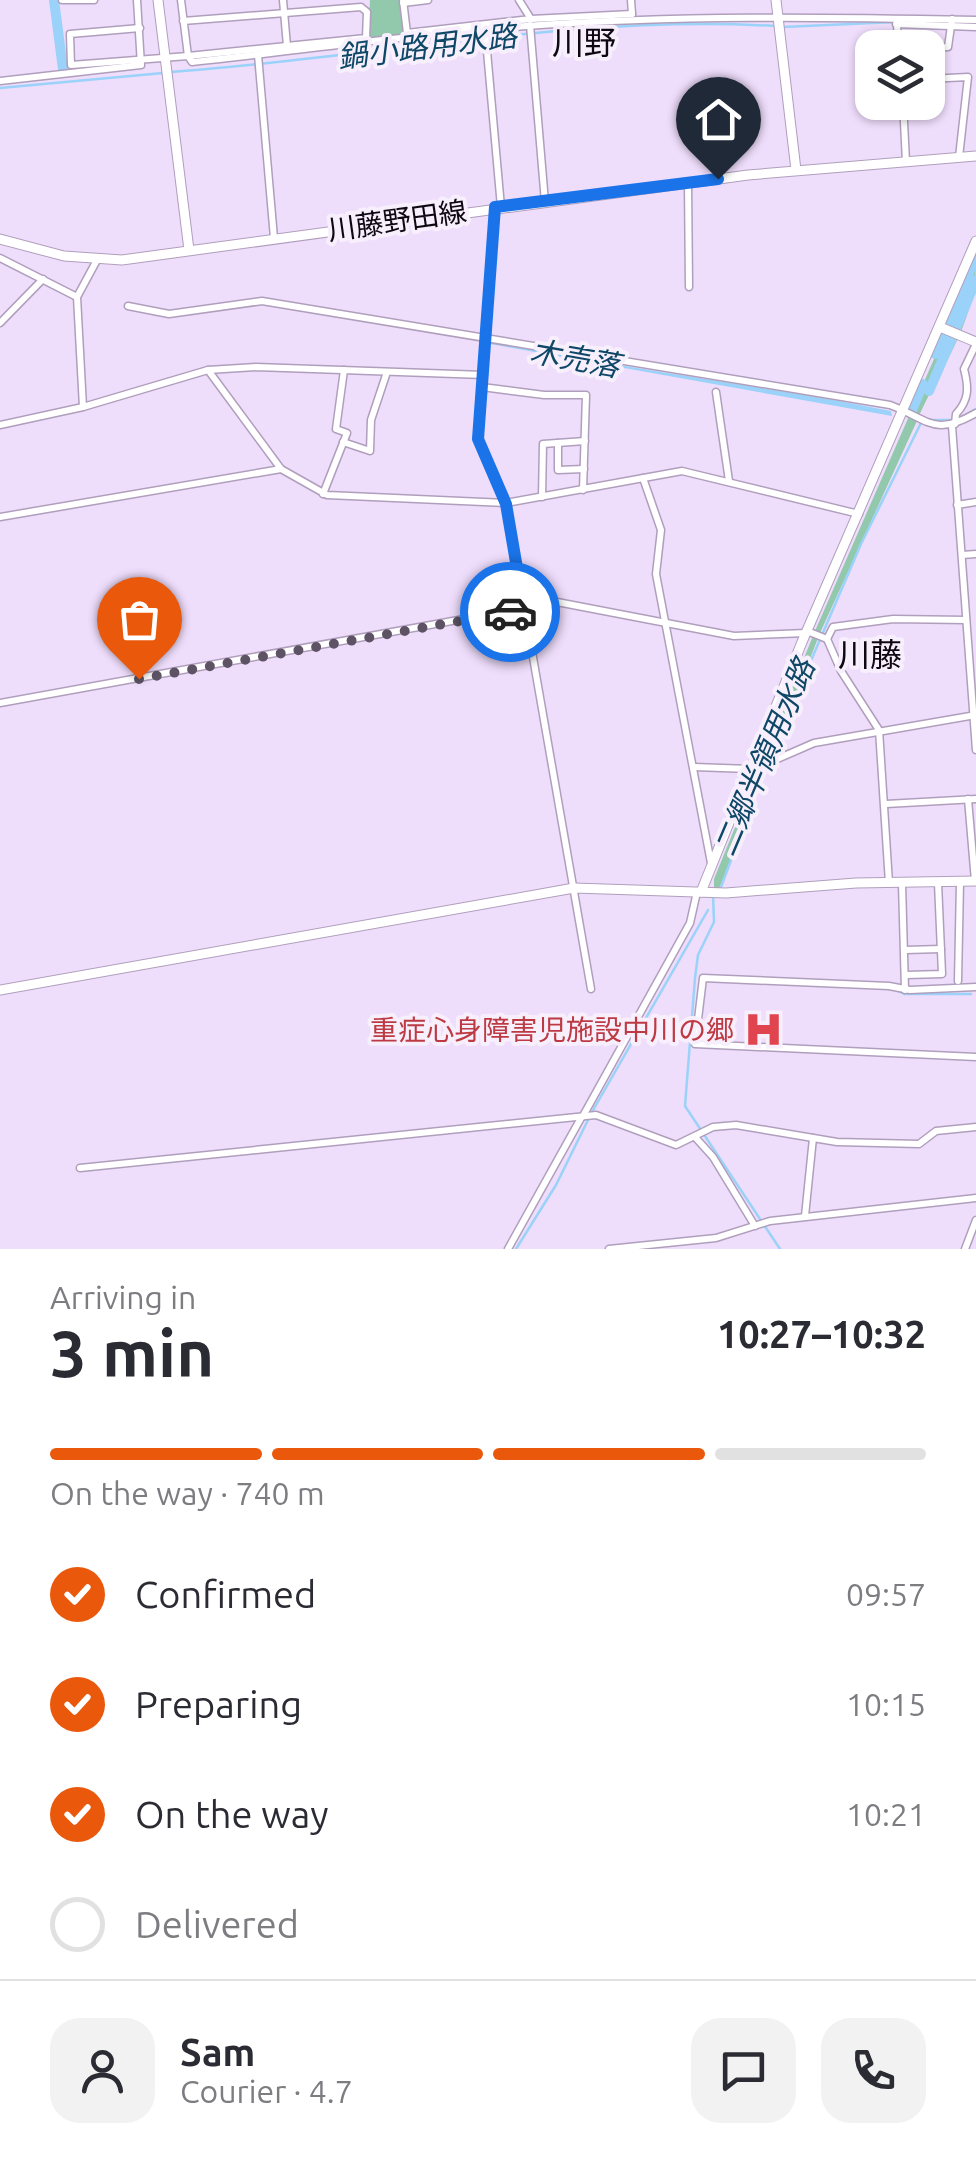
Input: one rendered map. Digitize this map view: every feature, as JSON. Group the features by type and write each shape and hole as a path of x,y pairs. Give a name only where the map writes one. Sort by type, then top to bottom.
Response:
{"street":[{"path":"62,0 94,0"},
{"path":"136,0 144,60"},
{"path":"158,0 189,250"},
{"path":"180,0 192,62 486,35 531,22"},
{"path":"283,0 287,46"},
{"path":"428,0 403,2 407,34 531,22 632,18 976,23"},
{"path":"533,0 521,3 531,22 545,202"},
{"path":"631,0 632,18"},
{"path":"776,0 796,170"},
{"path":"140,28 66,37 71,65 366,38 367,12 361,7 183,20"},
{"path":"897,20 897,30"},
{"path":"951,23 948,47 930,48 928,80 968,77 959,157"},
{"path":"486,35 498,207 478,439 506,504 592,989"},
{"path":"258,55 274,238"},
{"path":"0,80 135,66 144,60"},
{"path":"904,120 906,162"},
{"name":"川藤野田線","path":"0,239 97,260 796,170 976,156"},
{"path":"688,183 689,287"},
{"path":"508,1249 690,923 711,864 815,635 859,514 913,415 976,240"},
{"path":"0,258 77,297"},
{"path":"84,408 77,297 97,260"},
{"path":"0,323 43,279"},
{"path":"128,306 170,314 262,300 486,336 913,415 953,426 976,413"},
{"path":"944,328 976,343 964,372 969,384 965,406 956,414 953,426 976,750"},
{"path":"964,372 976,363"},
{"path":"0,425 84,408 208,370 484,374"},
{"path":"208,370 281,470 323,494 506,504 682,471 859,514"},
{"path":"323,494 347,432 336,428 344,370"},
{"path":"344,442 370,451 371,420 387,372"},
{"path":"482,387 544,396 586,395 584,490"},
{"path":"716,392 729,481"},
{"path":"542,498 543,444 585,441"},
{"path":"558,443 558,470 584,469"},
{"path":"0,517 281,470"},
{"path":"643,478 661,530 656,574 711,864"},
{"path":"957,505 976,502"},
{"path":"962,555 976,554"},
{"path":"0,703 564,602 734,636 815,635 833,627 893,619 966,620"},
{"path":"815,635 879,730 889,884"},
{"path":"694,768 757,764 814,743 974,716"},
{"path":"0,990 574,888 722,893 976,881 972,799 886,804"},
{"path":"958,982 960,882"},
{"path":"906,975 942,974 938,883"},
{"path":"902,884 905,990"},
{"path":"905,950 956,940"},
{"path":"976,987 905,990 703,978 695,1044 976,1057"},
{"path":"80,1168 596,1115 672,1145 706,1130 744,1126 813,1138 919,1144 936,1131 976,1127"},
{"path":"696,1137 755,1226"},
{"path":"804,1217 813,1138"},
{"path":"609,1249 716,1238 770,1221 976,1198"},
{"path":"965,1249 976,1220"}],"green space":[{"path":"370,0 400,0 405,35 368,39"},
{"path":"976,263 963,327 820,633 719,889 714,889 714,879 815,631"}],"water":[{"name":"木売落","path":"491,340 841,401 891,411 892,416 490,344"}],"waterway":[{"path":"54,0 63,69"},
{"name":"鍋小路用水路","path":"783,27 895,22"},
{"name":"鍋小路用水路","path":"953,23 970,24"},
{"name":"鍋小路用水路","path":"171,72 624,26 775,26"},
{"name":"鍋小路用水路","path":"0,88 163,73"},
{"name":"二郷半領用水路","path":"935,354 976,256"},
{"path":"956,328 976,280"},
{"path":"929,391 952,338"},
{"name":"二郷半領用水路","path":"912,410 923,384"},
{"path":"967,414 976,409"},
{"path":"933,420 950,420"},
{"path":"770,756 861,544 921,423"},
{"path":"721,887 767,764"},
{"name":"二郷半領用水路","path":"713,895 714,922 698,955 685,1106 780,1249"},
{"path":"592,1112 708,910"},
{"path":"894,989 905,994 971,994"},
{"path":"516,1249 556,1185 588,1120"}],"way so far":[{"path":"139,679 510,612"}],"place":[{"name":"重症心身障害児施設中川の郷","path":"764,1029"}],"district":[{"name":"川野","path":"584,42"},
{"name":"川藤","path":"870,654"}],"route":[{"path":"510,612 524,609 506,504 478,439 495,207 718,179"}]}
